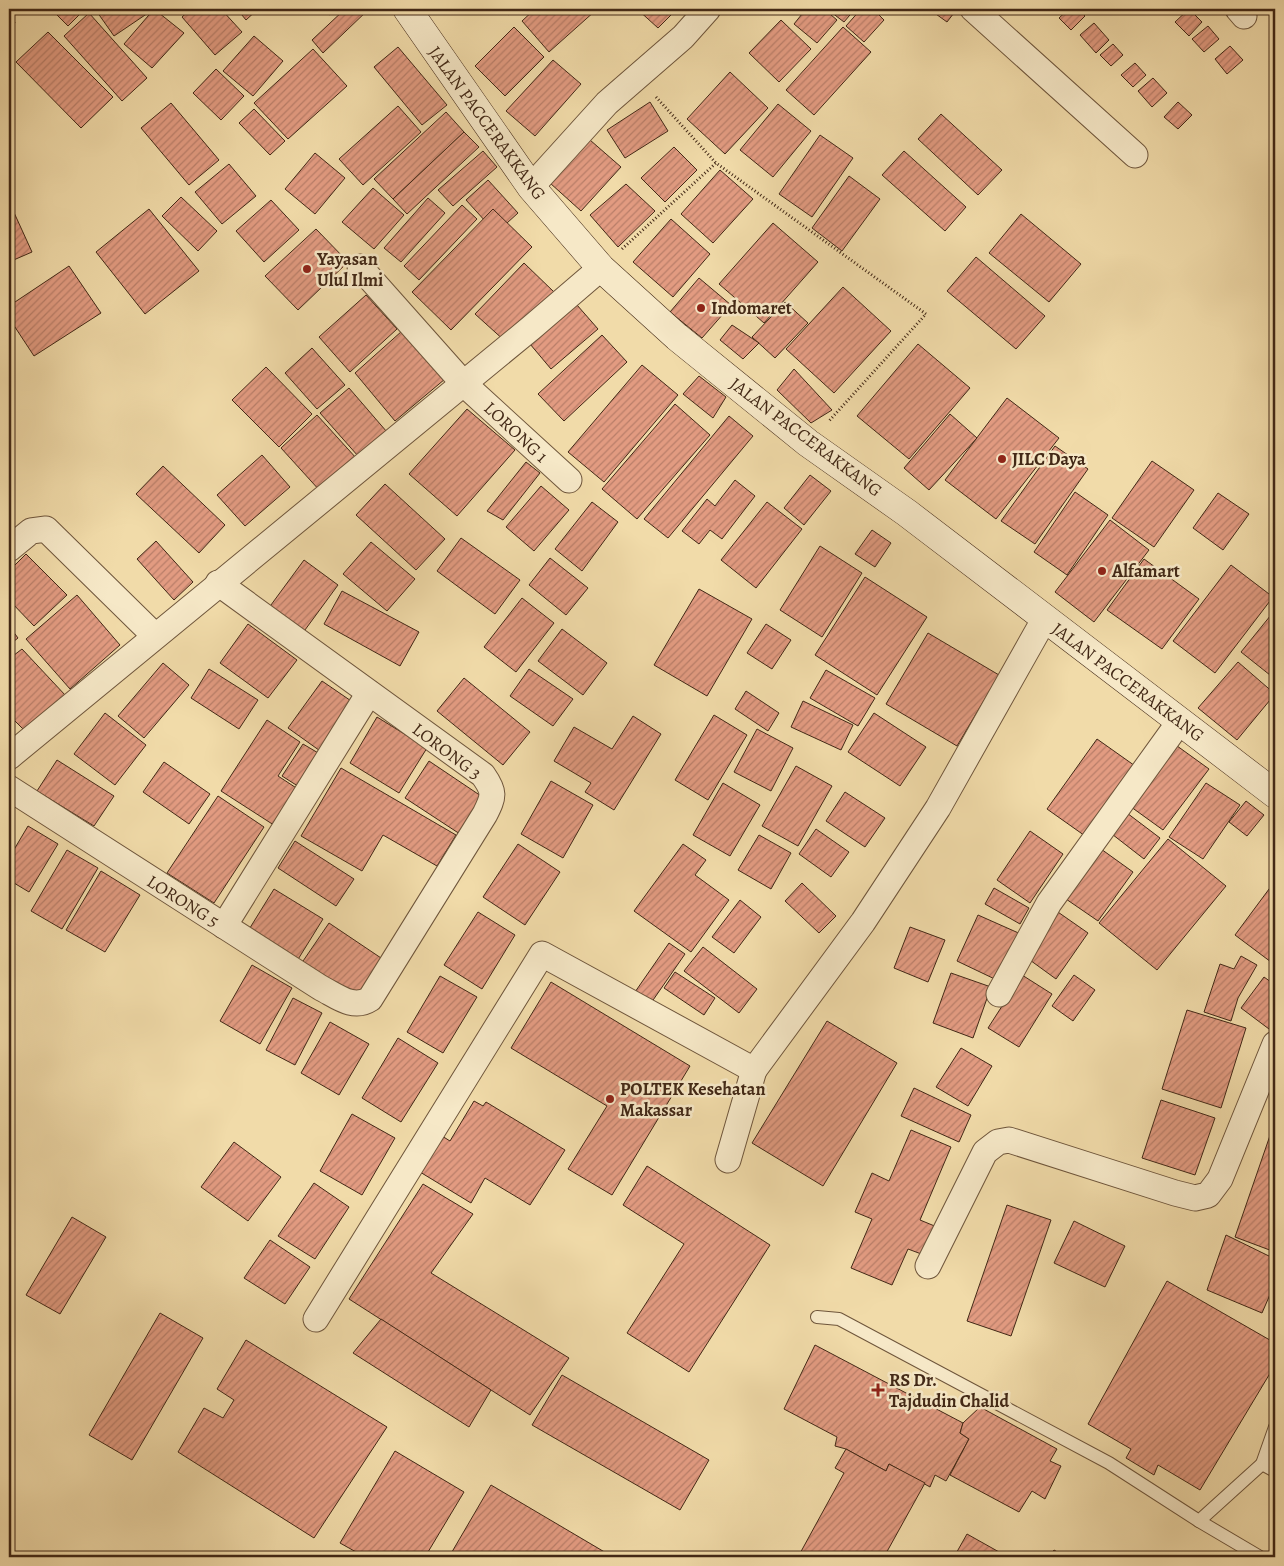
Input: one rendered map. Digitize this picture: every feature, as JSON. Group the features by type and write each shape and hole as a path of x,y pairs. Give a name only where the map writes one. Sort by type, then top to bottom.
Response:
{"main road":[{"name":"JALAN PACCERAKKANG","path":"407,9 531,188 601,268 677,336 808,443 907,513 1275,794"}],"street":[{"path":"531,188 580,131 637,76 683,37 708,9"},
{"path":"974,9 1135,155"},
{"name":"LORONG 1","path":"360,266 464,384 569,480"},
{"path":"9,757 464,384 601,268"},
{"path":"9,549 30,531 46,529 155,636"},
{"name":"LORONG 3","path":"218,584 483,775 492,789 492,800 485,814 370,999 362,1004"},
{"path":"728,1160 754,1070 862,922 938,808 1045,618"},
{"path":"224,926 369,693"},
{"path":"999,994 1049,903 1180,721"},
{"name":"LORONG 5","path":"9,788 321,988 353,1005 362,1004"},
{"path":"316,1319 542,954 754,1070"},
{"path":"928,1266 985,1152 998,1142 1009,1140 1175,1193 1195,1198 1208,1195 1220,1179 1275,1044"}],"lane":[{"path":"817,1317 839,1319 1109,1463 1260,1557"},
{"path":"1200,1521 1262,1464 1275,1427"},
{"path":"1262,1464 1275,1470"}],"path":[{"path":"637,76 716,163 926,314 808,443"},
{"path":"601,268 716,163"}],"building":[{"path":"51,9 85,9 68,26"},
{"path":"95,9 154,9 114,36"},
{"path":"154,9 184,33 152,68 124,44"},
{"path":"191,9 221,9 242,32 215,55 182,17"},
{"path":"237,9 258,9 246,20"},
{"path":"324,9 337,9 329,15"},
{"path":"345,9 369,9 323,53 312,40"},
{"path":"502,9 515,9 508,15"},
{"path":"535,9 593,9 595,11 549,52 522,21"},
{"path":"637,9 677,9 658,28"},
{"path":"806,9 824,9 837,20 817,43 794,24"},
{"path":"827,9 855,9 844,22"},
{"path":"861,9 873,9 884,20 864,42 846,26"},
{"path":"929,9 957,9 947,22"},
{"path":"1069,9 1078,9 1085,16 1071,30 1059,18"},
{"path":"1189,9 1202,22 1189,36 1175,22"},
{"path":"89,13 147,78 122,101 64,36"},
{"path":"9,20 15,22 9,41"},
{"path":"781,20 811,49 779,82 749,53"},
{"path":"1094,23 1109,40 1096,53 1080,35"},
{"path":"1208,26 1219,39 1204,52 1192,39"},
{"path":"514,27 544,57 505,96 475,66"},
{"path":"843,27 871,52 814,115 786,90"},
{"path":"48,32 113,97 81,128 16,62"},
{"path":"254,36 283,61 253,96 223,71"},
{"path":"1113,44 1123,55 1111,66 1100,55"},
{"path":"1230,46 1243,60 1227,74 1215,59"},
{"path":"398,47 447,105 422,125 374,67"},
{"path":"313,49 347,86 288,139 254,103"},
{"path":"553,60 581,84 535,136 506,111"},
{"path":"1135,63 1146,75 1133,87 1121,75"},
{"path":"216,69 244,96 221,120 193,93"},
{"path":"730,72 768,108 725,154 687,119"},
{"path":"1153,78 1167,93 1152,107 1138,91"},
{"path":"650,102 668,131 625,158 607,130"},
{"path":"1178,102 1192,115 1178,129 1164,117"},
{"path":"171,103 219,160 189,185 141,128"},
{"path":"778,104 811,131 773,177 740,150"},
{"path":"398,106 421,132 363,185 339,159"},
{"path":"254,109 285,141 270,155 239,123"},
{"path":"446,112 464,132 393,199 374,179"},
{"path":"941,114 1002,170 978,195 918,139"},
{"path":"464,132 479,147 407,214 393,199"},
{"path":"820,135 853,158 812,217 779,194"},
{"path":"590,140 621,167 581,211 550,183"},
{"path":"674,147 697,170 665,202 641,178"},
{"path":"483,151 497,167 453,206 438,190"},
{"path":"904,151 966,207 945,231 882,175"},
{"path":"315,153 345,178 315,214 285,189"},
{"path":"229,164 256,196 222,224 195,192"},
{"path":"720,170 753,199 713,243 681,214"},
{"path":"849,176 880,199 842,251 812,228"},
{"path":"488,180 518,213 496,233 466,200"},
{"path":"626,184 655,211 618,247 590,215"},
{"path":"373,188 404,215 374,249 342,222"},
{"path":"181,197 217,231 198,251 162,216"},
{"path":"428,198 445,213 401,262 384,248"},
{"path":"271,200 299,230 264,262 236,231"},
{"path":"462,205 477,219 419,280 404,266"},
{"path":"11,206 32,252 9,262 9,207"},
{"path":"149,209 199,271 145,314 96,252"},
{"path":"493,209 532,247 451,330 412,292"},
{"path":"1021,214 1081,264 1049,302 989,253"},
{"path":"671,219 710,254 673,297 633,262"},
{"path":"773,223 818,262 764,323 719,284"},
{"name":"Yayasan Ulul Ilmi","path":"316,229 348,262 298,310 265,276"},
{"path":"976,257 1045,316 1016,349 947,291"},
{"path":"524,263 554,292 506,342 475,314"},
{"path":"69,266 101,313 34,356 9,318 9,306"},
{"name":"Indomaret","path":"699,278 731,305 702,338 670,312"},
{"path":"843,287 891,331 834,393 786,349"},
{"path":"366,295 397,329 350,372 319,337"},
{"path":"785,302 808,323 775,358 752,337"},
{"path":"577,305 598,329 551,369 530,344"},
{"path":"732,325 759,343 743,359 720,340"},
{"path":"402,331 445,379 395,421 355,373"},
{"path":"602,335 627,362 564,421 538,394"},
{"path":"918,344 970,388 909,459 857,416"},
{"path":"312,348 345,385 317,409 285,373"},
{"path":"642,365 678,395 604,482 568,452"},
{"path":"266,367 312,414 279,447 232,400"},
{"path":"794,369 832,410 811,423 777,390"},
{"path":"699,376 726,397 713,418 683,394"},
{"path":"349,388 387,432 358,456 320,413"},
{"name":"JILC Daya","path":"1007,398 1059,438 996,519 945,480"},
{"path":"675,404 710,435 637,519 602,489"},
{"path":"467,409 515,450 457,516 409,474"},
{"path":"950,414 977,438 929,490 904,468"},
{"path":"317,415 357,459 321,492 281,448"},
{"path":"729,416 753,436 668,538 644,519"},
{"path":"1055,446 1088,469 1035,544 1001,521"},
{"path":"262,455 290,487 245,526 217,495"},
{"path":"1152,461 1194,490 1154,547 1112,518"},
{"path":"526,462 540,473 503,520 487,511"},
{"path":"163,466 225,525 199,553 136,494"},
{"path":"810,475 831,491 804,525 784,508"},
{"path":"735,480 755,496 722,539 710,530 699,544 682,531 707,499 715,506"},
{"path":"385,484 445,539 416,570 356,515"},
{"path":"541,486 569,510 534,551 506,527"},
{"path":"1075,492 1108,515 1067,575 1034,552"},
{"path":"1218,493 1249,514 1223,550 1193,528"},
{"path":"592,502 618,522 582,571 555,549"},
{"path":"767,502 802,529 756,588 721,560"},
{"name":"Alfamart","path":"1110,520 1149,550 1094,622 1055,592"},
{"path":"872,530 891,543 875,567 855,554"},
{"path":"461,538 520,580 495,614 437,571"},
{"path":"156,541 193,582 174,600 137,559"},
{"path":"371,542 415,579 387,611 343,574"},
{"path":"820,546 862,573 822,637 780,610"},
{"path":"26,554 67,595 34,626 9,600 9,571"},
{"path":"550,558 588,588 566,615 529,585"},
{"path":"1144,559 1199,599 1162,649 1107,610"},
{"path":"304,560 338,585 302,634 268,609"},
{"path":"1231,565 1273,597 1215,673 1173,641"},
{"path":"865,577 927,617 877,695 815,655"},
{"path":"699,589 752,619 707,696 654,665"},
{"path":"342,591 419,632 400,666 324,624"},
{"path":"77,595 120,645 70,689 26,639"},
{"path":"522,598 554,623 516,672 484,647"},
{"path":"1275,610 1275,679 1241,652"},
{"path":"248,624 297,660 268,698 220,663"},
{"path":"766,624 791,640 772,669 747,653"},
{"path":"9,626 18,638 9,645"},
{"path":"562,629 607,663 583,695 538,661"},
{"path":"928,633 999,675 957,746 886,704"},
{"path":"22,649 66,696 25,731 9,715 9,659"},
{"path":"1238,662 1275,694 1237,740 1198,708"},
{"path":"163,663 189,685 144,738 118,716"},
{"path":"209,669 258,700 239,729 191,698"},
{"path":"529,669 573,699 553,726 510,696"},
{"path":"826,670 875,698 858,726 810,698"},
{"path":"464,678 530,732 503,765 437,711"},
{"path":"322,681 357,705 323,753 288,728"},
{"path":"746,691 779,713 768,731 735,709"},
{"path":"803,701 853,725 841,750 791,727"},
{"path":"105,713 146,745 115,785 74,754"},
{"path":"874,713 926,747 900,786 848,752"},
{"path":"714,715 747,735 708,800 675,780"},
{"path":"633,716 661,734 614,810 585,792 591,783 554,761 574,727 612,749"},
{"path":"377,717 427,748 399,793 350,763"},
{"path":"267,720 300,742 278,776 304,793 280,829 221,791"},
{"path":"757,729 793,748 771,791 734,772"},
{"path":"1097,739 1138,768 1088,838 1047,809"},
{"path":"1173,743 1209,769 1163,830 1127,804"},
{"path":"303,744 325,757 304,790 282,776"},
{"path":"57,760 114,796 94,826 37,791"},
{"path":"429,761 487,800 463,836 405,798"},
{"path":"164,762 210,794 189,824 143,792"},
{"path":"796,766 832,786 798,846 762,826"},
{"path":"341,768 456,835 437,866 383,835 362,871 301,836"},
{"path":"551,781 593,805 563,858 521,834"},
{"path":"723,783 760,805 730,856 693,835"},
{"path":"1206,783 1240,805 1203,859 1169,837"},
{"path":"845,792 885,818 865,847 826,821"},
{"path":"218,796 264,827 214,903 167,873"},
{"path":"1246,801 1264,815 1247,836 1229,822"},
{"path":"1123,810 1160,838 1144,859 1108,831"},
{"path":"28,826 58,844 29,892 9,880 9,858"},
{"path":"816,829 849,852 831,877 799,854"},
{"path":"1030,831 1063,854 1030,903 997,880"},
{"path":"759,835 791,853 771,889 738,870"},
{"path":"1168,839 1226,886 1157,970 1099,923"},
{"path":"295,841 354,879 336,906 278,868"},
{"path":"518,844 560,872 525,925 483,897"},
{"path":"683,844 706,860 695,875 729,900 691,952 634,911"},
{"path":"1101,849 1133,872 1098,921 1066,899"},
{"path":"67,850 98,868 62,929 31,911"},
{"path":"101,871 140,895 105,952 66,930"},
{"path":"1275,881 1275,965 1235,935"},
{"path":"802,883 836,916 819,933 785,901"},
{"path":"994,888 1029,908 1020,924 985,904"},
{"path":"274,889 323,919 297,961 248,931"},
{"path":"740,900 761,917 734,953 712,937"},
{"path":"1055,910 1088,933 1056,979 1023,955"},
{"path":"478,912 515,935 482,989 444,965"},
{"path":"978,915 1023,935 1001,982 957,961"},
{"path":"329,923 384,960 357,1001 301,964"},
{"path":"910,927 945,940 928,982 894,968"},
{"path":"669,943 685,954 651,1003 635,992"},
{"path":"703,947 757,989 739,1013 684,971"},
{"path":"1241,956 1257,965 1238,998 1231,1021 1204,1012 1220,964 1234,969"},
{"path":"252,965 292,988 260,1044 220,1021"},
{"path":"675,972 715,998 704,1015 664,988"},
{"path":"951,973 991,987 973,1038 933,1023"},
{"path":"1022,975 1052,994 1019,1047 988,1028"},
{"path":"1074,975 1095,990 1073,1021 1052,1006"},
{"path":"440,976 477,997 443,1053 407,1032"},
{"path":"1264,977 1275,985 1275,1029 1273,1032 1241,1008"},
{"path":"551,982 690,1066 612,1195 568,1169 607,1106 511,1048"},
{"path":"293,998 322,1013 295,1065 266,1050"},
{"path":"1187,1010 1246,1028 1221,1108 1162,1089"},
{"path":"827,1021 897,1063 823,1186 752,1143"},
{"path":"330,1022 369,1044 339,1095 301,1073"},
{"path":"398,1038 438,1063 401,1122 362,1098"},
{"path":"961,1048 992,1066 968,1106 936,1087"},
{"path":"914,1088 971,1115 959,1142 901,1116"},
{"path":"1161,1100 1215,1118 1195,1175 1142,1158"},
{"path":"474,1101 483,1106 486,1102 565,1150 530,1205 485,1178 471,1203 420,1172 442,1136 450,1141"},
{"path":"352,1114 395,1138 362,1195 320,1171"},
{"path":"1275,1121 1275,1252 1235,1237"},
{"path":"911,1130 951,1147 920,1220 937,1227 924,1255 908,1249 892,1285 851,1268 872,1219 855,1212 872,1173 889,1181"},
{"path":"234,1142 281,1177 248,1221 201,1187"},
{"path":"647,1166 770,1245 689,1372 627,1333 684,1244 623,1205"},
{"path":"314,1183 349,1207 315,1259 278,1236"},
{"path":"423,1184 473,1214 431,1273 569,1358 530,1415 349,1299"},
{"path":"1007,1205 1051,1220 1011,1336 967,1321"},
{"path":"72,1217 106,1237 60,1314 26,1295"},
{"path":"1074,1221 1125,1246 1105,1287 1054,1263"},
{"path":"1226,1235 1275,1259 1275,1283 1262,1313 1207,1290"},
{"path":"270,1240 310,1267 285,1304 244,1278"},
{"path":"1167,1281 1275,1343 1275,1365 1200,1490 1158,1465 1154,1475 1126,1458 1131,1449 1088,1424"},
{"path":"160,1313 203,1338 132,1460 89,1435"},
{"path":"381,1319 491,1390 469,1427 353,1353"},
{"path":"246,1340 387,1427 314,1538 178,1452 204,1408 223,1418 234,1400 217,1389"},
{"path":"815,1345 963,1423 960,1433 969,1439 946,1481 935,1475 930,1487 889,1464 886,1471 846,1449 835,1446 837,1437 784,1409"},
{"path":"562,1375 709,1460 680,1510 532,1425"},
{"path":"980,1407 1057,1449 1050,1461 1061,1466 1045,1499 1032,1491 1019,1512 950,1475 969,1439 960,1433 963,1423"},
{"path":"846,1449 886,1471 889,1464 925,1483 884,1557 798,1557 844,1473 835,1468"},
{"path":"395,1451 464,1492 425,1557 365,1557 340,1543"},
{"path":"491,1485 613,1557 449,1557"},
{"path":"967,1534 1008,1557 954,1557"},
{"path":"1054,1550 1066,1557 1049,1557"}],"place":[{"name":"Yayasan Ulul Ilmi","path":"307,269"},
{"name":"Indomaret","path":"701,308"},
{"name":"JILC Daya","path":"1002,459"},
{"name":"Alfamart","path":"1102,571"},
{"name":"POLTEK Kesehatan Makassar","path":"610,1099"},
{"name":"RS Dr. Tajdudin Chalid","path":"878,1390"}]}
